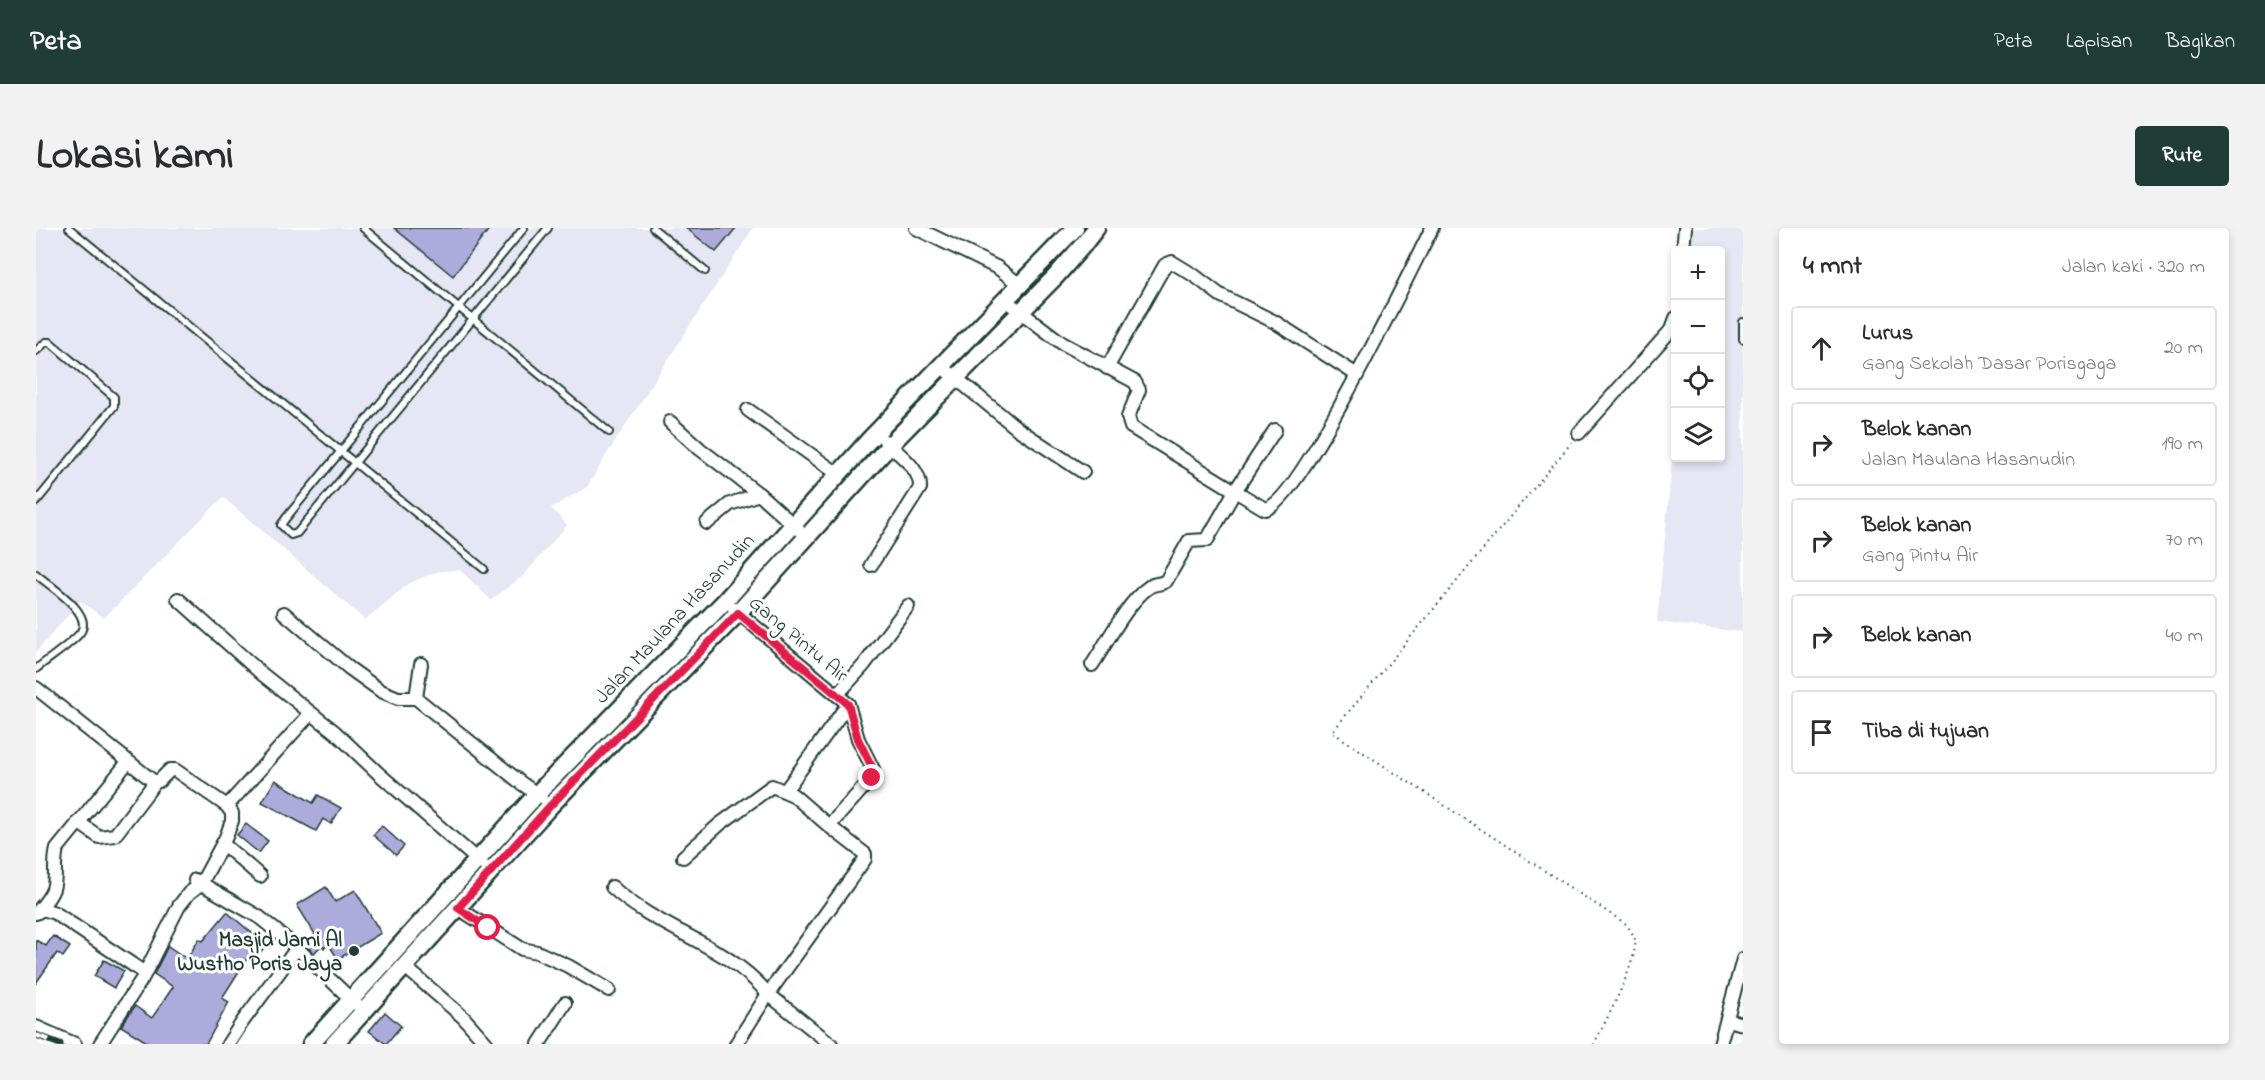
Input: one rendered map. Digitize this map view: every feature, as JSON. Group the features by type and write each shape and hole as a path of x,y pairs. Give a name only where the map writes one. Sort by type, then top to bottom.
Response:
{"street":[{"path":"916,228 998,268 1020,285"},
{"name":"Jalan Maulana Hasanudin","path":"334,1044 550,806 738,613 890,445 1083,245 1096,228"},
{"path":"1005,300 1062,343 1138,385 1139,390 1128,417 1131,426 1262,508 1272,507 1289,490 1307,463 1357,375 1432,228"},
{"path":"1683,246 1685,228"},
{"path":"1072,231 1083,245"},
{"name":"Jalan Maulana Hasanudin","path":"311,1044 475,858 725,601 834,471 877,432 1072,231"},
{"path":"1107,368 1165,265 1172,262 1220,295 1275,322 1357,375"},
{"path":"1579,433 1671,329"},
{"path":"940,366 1018,429 1083,472"},
{"path":"748,410 834,471"},
{"path":"670,422 700,449 732,471 806,536"},
{"path":"1092,665 1136,598 1151,585 1162,584 1166,580 1189,541 1207,540 1235,491 1275,430"},
{"path":"871,565 920,488 920,481 914,470 877,432"},
{"path":"707,523 730,504 763,497"},
{"path":"178,599 490,872"},
{"name":"Gang Pintu Air","path":"725,601 848,704"},
{"path":"837,695 864,665 908,606"},
{"path":"284,613 350,668 381,690 398,698 416,698 550,806"},
{"path":"416,698 421,664"},
{"path":"36,688 128,762 156,781"},
{"path":"785,790 848,704"},
{"path":"829,826 872,778 873,769 858,739 848,704"},
{"path":"227,806 311,713"},
{"path":"37,912 52,892 53,861 57,849 128,762"},
{"path":"78,822 99,837 115,835 156,781 159,781 170,770 175,770 227,806 232,813 232,821 223,844 179,906 145,973 100,1044"},
{"path":"683,857 720,824 772,786 785,790 865,855 866,859 768,994 736,1044"},
{"path":"223,844 260,876"},
{"path":"197,882 259,917 297,948 364,1011"},
{"path":"612,887 637,909 715,951 831,1044"},
{"path":"458,908 522,949 537,952 568,966 609,990"},
{"path":"37,912 44,909 55,913 145,973"},
{"path":"228,1044 297,948"},
{"path":"1720,1044 1743,959"},
{"path":"404,966 463,1017 487,1044"},
{"path":"539,1044 565,1003"},
{"path":"1727,1020 1743,1024"},
{"path":"36,1027 75,1044"}],"lane":[{"path":"69,228 484,569"},
{"path":"363,228 609,432"},
{"path":"524,228 283,522 282,528 291,536 297,533 548,228"},
{"path":"653,228 705,271"},
{"path":"1743,322 1743,339"},
{"path":"36,351 41,345 50,342 114,396 115,400 114,406 36,502"},
{"path":"36,574 79,611 84,620 84,626 79,634 36,669"}],"path":[{"path":"1579,433 1332,732 1626,924 1635,939 1633,957 1594,1044"}],"shaded area":[{"path":"36,228 753,228 587,487 551,508 567,525 524,575 491,600 460,570 439,571 409,583 365,620 223,497 104,618 80,601 36,652"},
{"path":"1693,228 1743,228 1743,632 1657,622 1672,462 1725,462 1725,246 1691,246"}],"building":[{"path":"394,228 490,228 453,276"},
{"path":"686,228 736,228 716,252"},
{"path":"275,780 313,803 318,795 341,808 331,824 323,819 316,831 262,802"},
{"path":"246,824 268,841 259,853 237,835"},
{"path":"382,826 404,846 396,855 373,835"},
{"path":"326,887 335,902 355,890 381,933 338,959 329,945 324,948 322,945 314,953 304,944 315,934 297,905"},
{"path":"227,912 266,945 255,959 250,954 222,998 229,1002 206,1044 150,1044 121,1026 135,1006 152,1018 173,987 154,974 168,946 187,959 199,939 203,941"},
{"path":"53,936 70,947 63,957 57,953 36,983 36,940 46,946"},
{"path":"104,960 124,971 114,988 94,976"},
{"path":"385,1012 401,1026 386,1044 369,1031"}],"railway":[{"path":"36,1035 60,1044"}],"place":[{"name":"Masjid Jami Al Wustho Poris Jaya","path":"354,951"}],"route":[{"path":"488,928 458,908 550,806 738,613 848,704 858,739 870,758 873,769 872,778"}]}
